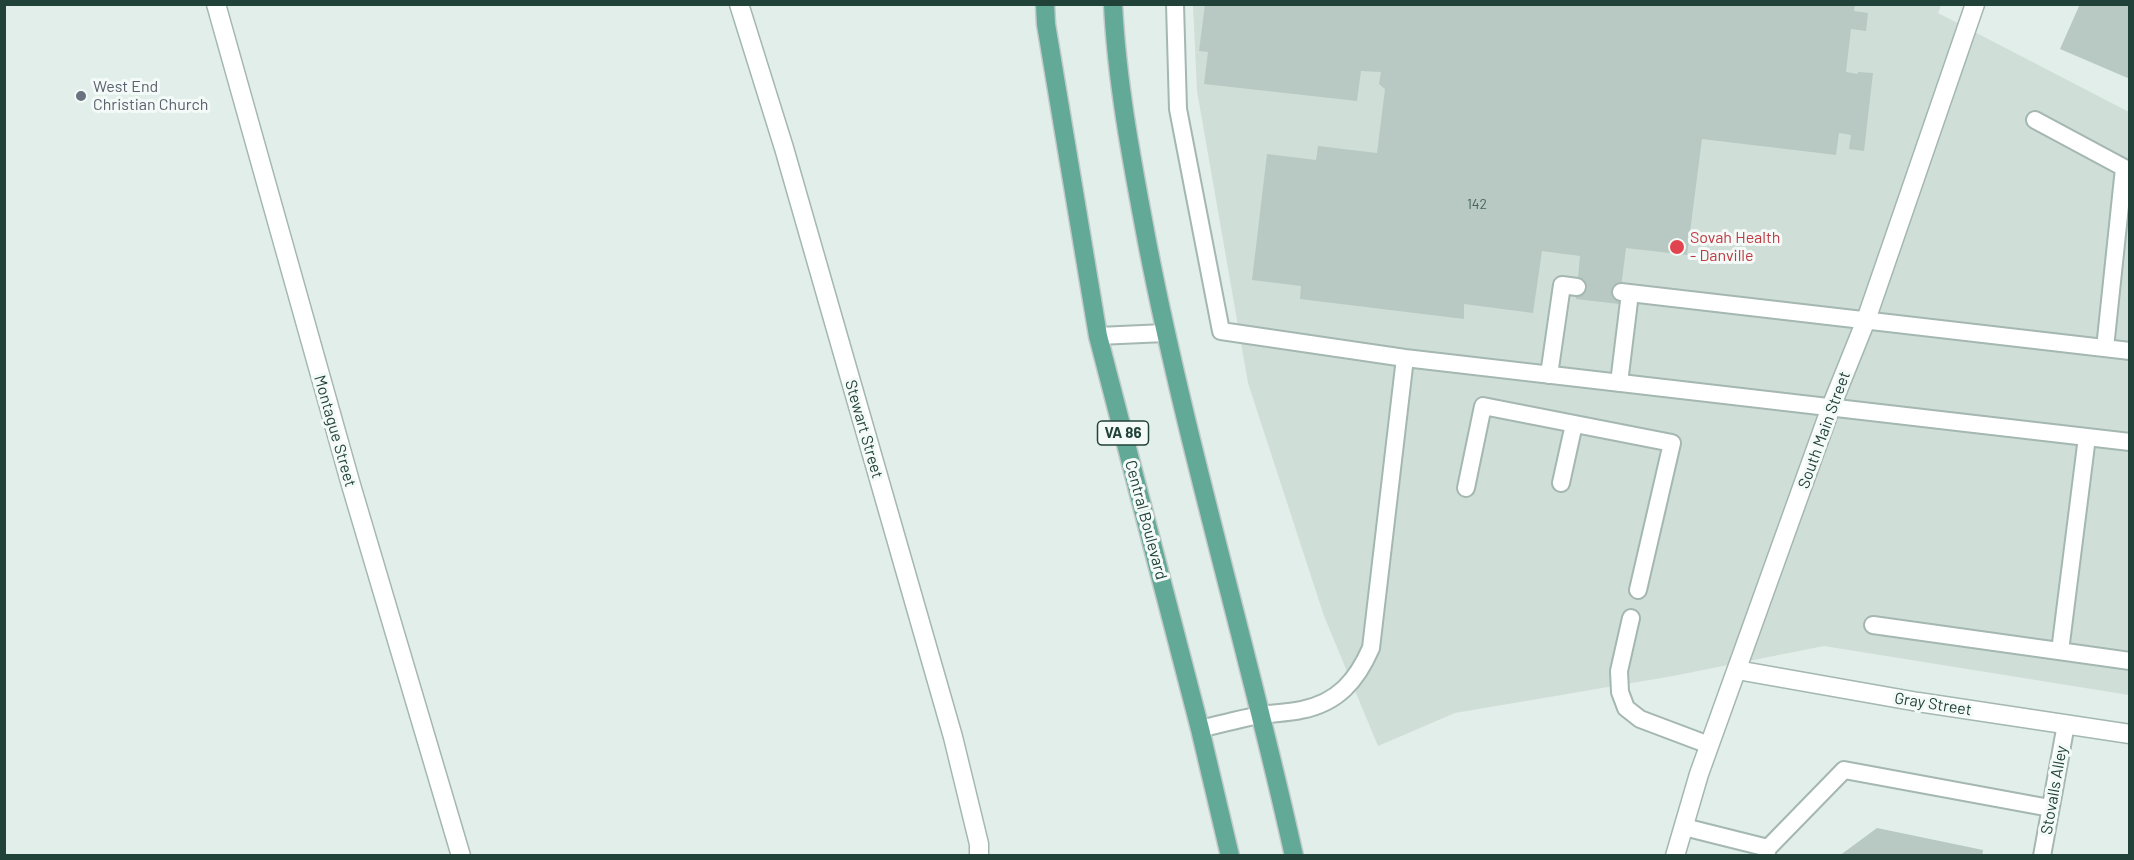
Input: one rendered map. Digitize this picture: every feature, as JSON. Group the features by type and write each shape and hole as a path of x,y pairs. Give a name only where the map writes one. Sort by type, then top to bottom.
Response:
{"main road":[{"name":"Central Boulevard","path":"1045,4 1046,24 1098,336 1200,729 1230,855"},
{"path":"1113,4 1131,155 1165,333 1294,855"}],"street":[{"name":"Montague Street","path":"216,4 347,473 461,855"},
{"name":"Stewart Street","path":"739,4 784,148 953,737 979,844 978,855"},
{"name":"South Main Street","path":"1675,855 1709,745 1831,407 1866,321 1975,4"},
{"name":"Gray Street","path":"1737,670 1918,702 2130,734"}],"lane":[{"path":"1176,4 1178,109 1221,330 1405,358 2130,442"},
{"path":"2035,120 2127,170 2105,348"},
{"path":"1549,375 1562,285 1577,287"},
{"path":"1619,383 1625,293 2130,351"},
{"path":"1098,336 1165,333"},
{"path":"1200,729 1261,715 1302,710 1327,702 1344,690 1360,671 1371,648 1405,358"},
{"path":"1466,488 1483,406 1672,443 1638,590"},
{"path":"1561,483 1574,424"},
{"path":"2060,651 2087,437"},
{"path":"1631,618 1619,671 1620,692 1626,708 1640,719 1709,745"},
{"path":"1872,625 2130,661"},
{"name":"Stovalls Alley","path":"2042,855 2066,724"},
{"path":"1684,827 1767,852 1844,770 2050,808"}],"shaded area":[{"name":"Sovah Health - Danville","path":"1193,5 1941,5 1938,13 2129,112 2129,695 1824,646 1673,676 1455,713 1378,746 1324,616 1248,383 1197,91"}],"building":[{"path":"1205,4 1855,4 1854,11 1868,13 1866,31 1851,29 1846,72 1873,73 1864,151 1849,149 1851,135 1839,133 1836,155 1702,139 1687,255 1626,248 1619,304 1576,299 1580,256 1542,251 1533,313 1464,304 1464,319 1300,299 1301,286 1252,280 1267,154 1316,160 1318,146 1377,153 1385,89 1379,84 1381,72 1361,71 1357,101 1204,84 1208,52 1199,51"},
{"path":"2080,4 2130,4 2130,79 2060,49"},
{"path":"1877,828 1983,850 1982,856 1839,856"}],"place":[{"name":"West End Christian Church","path":"81,96"},
{"name":"Sovah Health - Danville","path":"1677,247"}]}
